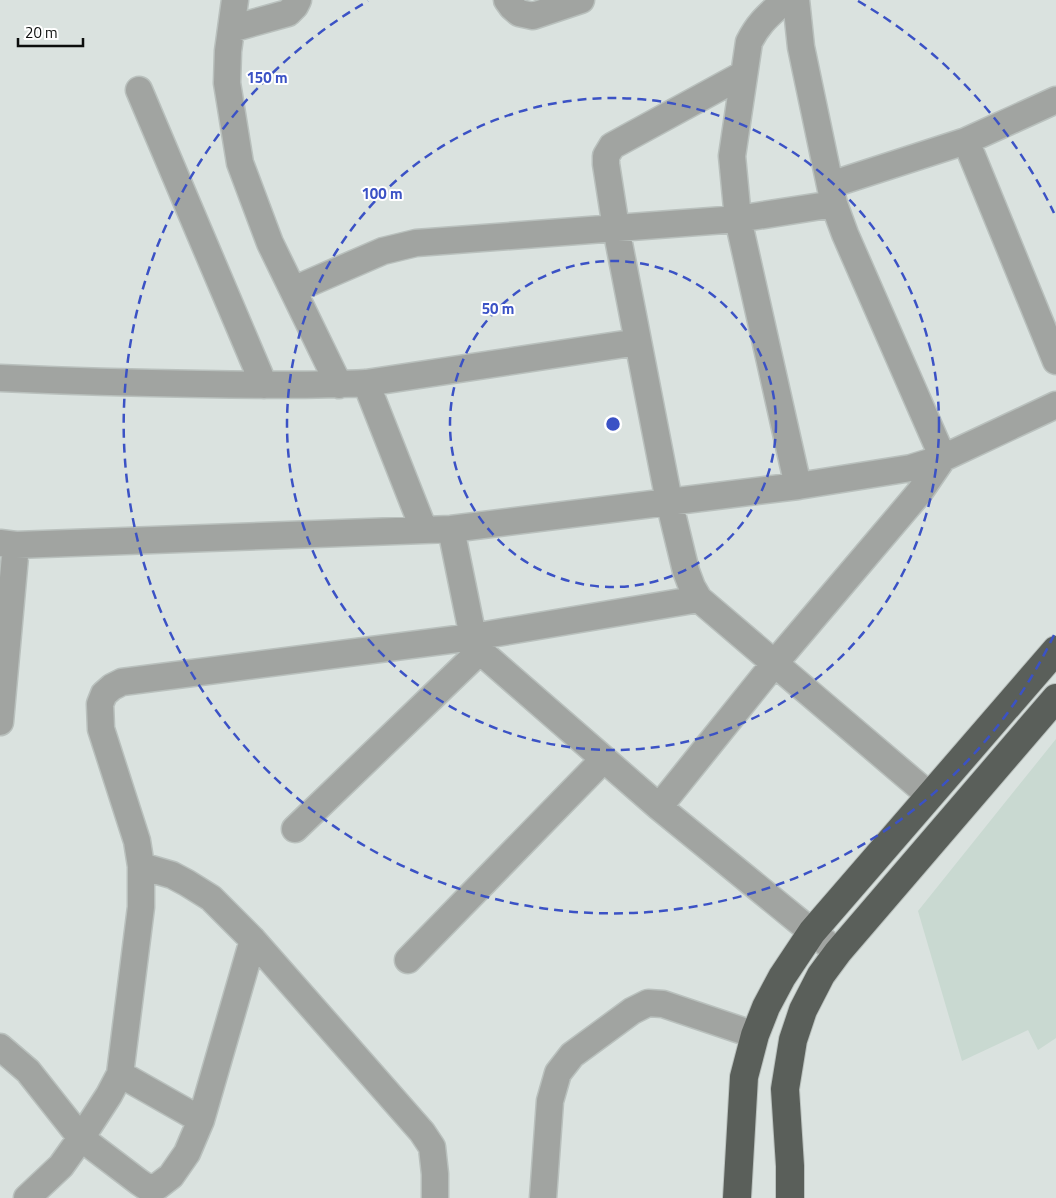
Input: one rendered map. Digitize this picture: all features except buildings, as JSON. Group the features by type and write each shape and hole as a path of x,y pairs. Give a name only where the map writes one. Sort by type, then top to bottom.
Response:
{"highway":[{"path":"737,1198 744,1077 755,1035 766,1006 782,977 812,932 1056,650"},
{"path":"790,1198 785,1089 793,1040 803,1010 821,975 838,952 1056,698"}],"street":[{"path":"236,0 228,51 227,83 240,163 270,243 339,385"},
{"path":"231,29 288,14 298,0"},
{"path":"507,0 519,13 533,16 581,0"},
{"path":"785,0 756,28 749,42 732,156 738,219 798,486"},
{"path":"796,0 801,47 832,194 845,234 943,458"},
{"path":"744,74 612,146 606,156 616,228 670,502 686,571 699,599 929,796"},
{"path":"139,90 264,385"},
{"path":"293,290 383,251 416,243 738,219 832,194 966,141 1056,100"},
{"path":"966,141 1056,361"},
{"path":"0,378 105,382 339,385 366,383 638,342"},
{"path":"366,383 424,530"},
{"path":"0,722 8,544 451,529 798,486 911,468 943,458 1056,405"},
{"path":"659,807 774,664 918,493 943,458"},
{"path":"451,529 476,644 603,760 838,952"},
{"path":"26,1198 61,1166 81,1138 120,1074 141,907 141,866 137,841 101,728 100,704 104,694 112,686 122,682 476,644 699,599"},
{"path":"295,829 476,644"},
{"path":"408,960 603,760"},
{"path":"141,866 172,875 211,898 253,940 422,1132 432,1147 435,1198"},
{"path":"0,1047 28,1070 81,1138 148,1188 158,1186 171,1176 187,1153 202,1120 253,940"},
{"path":"543,1198 550,1100 558,1073 572,1056 632,1011 648,1003 663,1004 755,1035"},
{"path":"120,1074 202,1120"}],"shaded area":[{"path":"1056,739 1056,1038 1038,1050 1028,1030 962,1061 918,911"}]}
